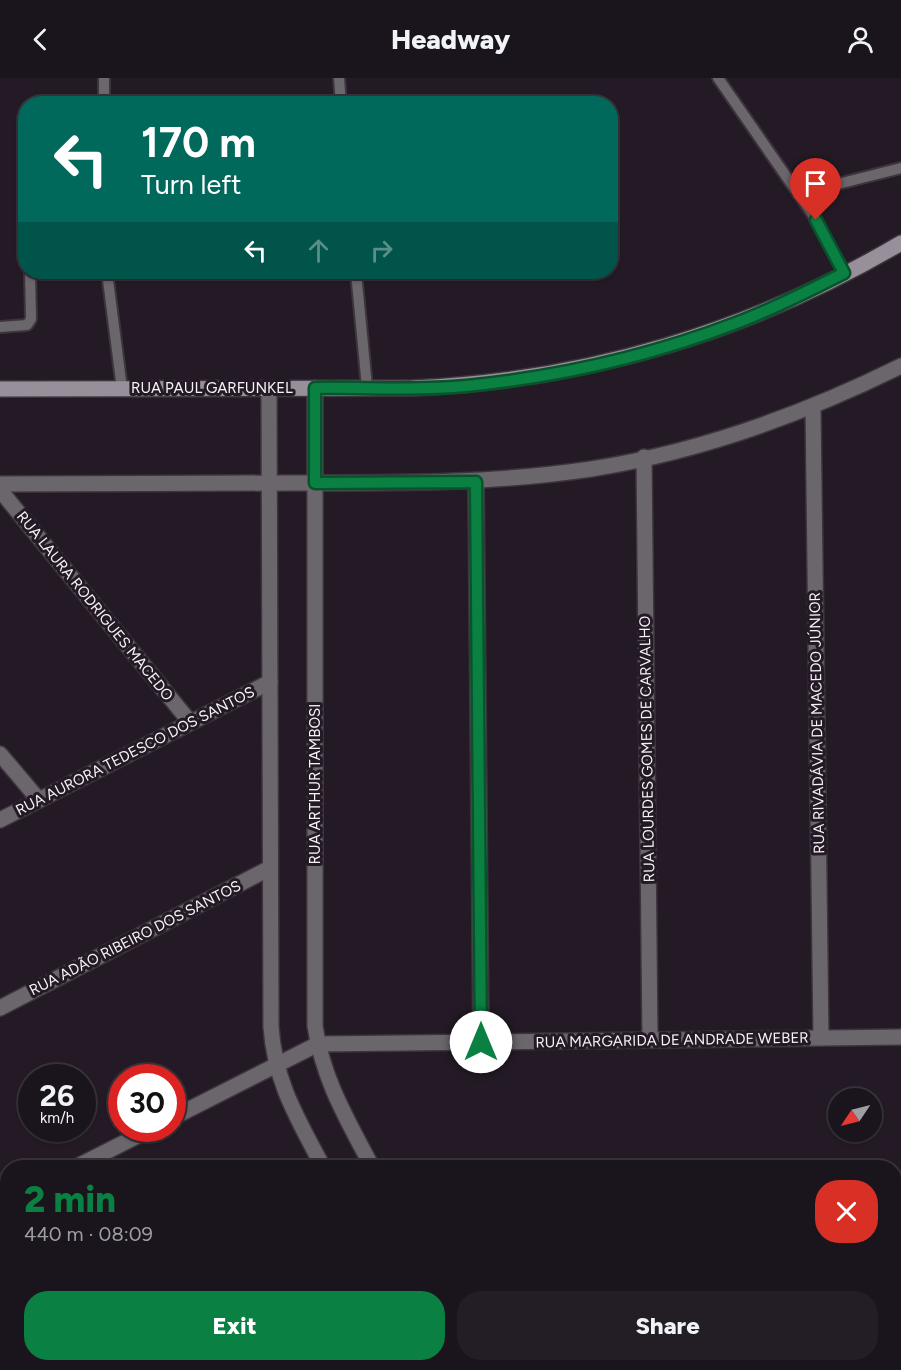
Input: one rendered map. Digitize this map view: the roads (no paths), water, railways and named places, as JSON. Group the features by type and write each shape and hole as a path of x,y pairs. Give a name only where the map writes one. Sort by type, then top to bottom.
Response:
{"main road":[{"name":"RUA PAUL GARFUNKEL","path":"0,389 464,386 519,380 622,358 686,341 737,323 844,273 901,243"}],"street":[{"path":"0,484 476,482 593,468 645,458 758,426 813,407 901,366"},
{"path":"269,388 271,1027 276,1066 289,1101 319,1160"},
{"name":"RUA ARTHUR TAMBOSI","path":"315,388 314,1011 318,1044 328,1082 368,1160"},
{"name":"RUA RIVADÁVIA DE MACEDO JÚNIOR","path":"813,407 821,1038"},
{"name":"RUA LOURDES GOMES DE CARVALHO","path":"645,458 650,1040"},
{"path":"476,482 481,1042"},
{"name":"RUA LAURA RODRIGUES MACEDO","path":"0,490 190,722"},
{"name":"RUA AURORA TEDESCO DOS SANTOS","path":"0,820 270,682"},
{"path":"0,754 39,800"},
{"name":"RUA ADÃO RIBEIRO DOS SANTOS","path":"0,1008 270,868"},
{"name":"RUA MARGARIDA DE ANDRADE WEBER","path":"186,1111 318,1044 901,1037"},
{"path":"90,1160 125,1142"}],"lane":[{"path":"104,78 104,96"},
{"path":"339,78 340,96"},
{"path":"718,78 813,215 844,273"},
{"path":"798,194 901,168"},
{"path":"0,327 27,325 31,319 30,279"},
{"path":"109,279 123,389"},
{"path":"357,279 367,387"}]}
